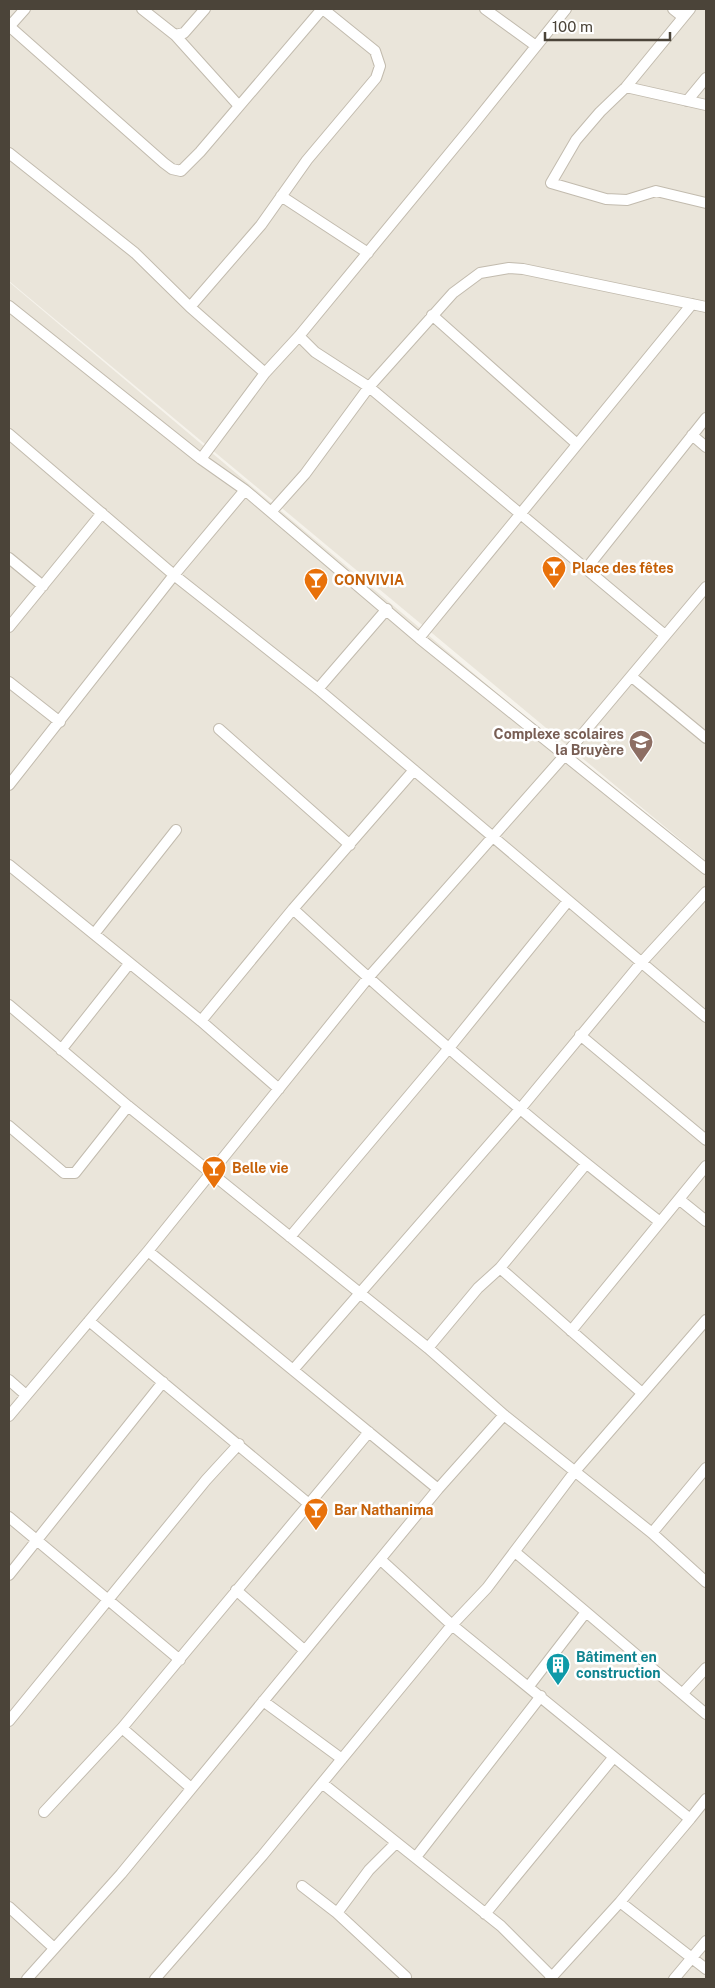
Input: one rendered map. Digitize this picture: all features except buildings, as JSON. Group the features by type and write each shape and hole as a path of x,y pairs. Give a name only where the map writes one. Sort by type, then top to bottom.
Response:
{"street":[{"path":"25,9 9,27 172,170 184,170 322,9 375,51 380,66 376,78 307,160 261,225 190,307"},
{"path":"142,9 174,35 239,106"},
{"path":"174,35 184,33 205,9"},
{"path":"485,9 536,46"},
{"path":"201,459 265,372 299,336 368,253 566,9"},
{"path":"673,9 687,13 626,87 600,112 576,140 551,182 606,199 627,200 656,191 706,203"},
{"path":"687,101 706,78"},
{"path":"626,87 706,105"},
{"path":"9,153 136,253 190,307 265,372"},
{"path":"282,196 368,253"},
{"path":"271,512 305,474 369,387 453,293 480,273 509,268 565,277 706,307"},
{"path":"419,638 692,304"},
{"path":"9,306 201,459 245,490 419,638 706,869"},
{"path":"432,315 578,444"},
{"path":"299,336 315,352 369,387 665,635"},
{"path":"586,569 706,418"},
{"path":"9,434 174,575 318,689 706,1017"},
{"path":"692,435 706,447"},
{"path":"9,785 174,575 245,490"},
{"path":"9,627 102,512"},
{"path":"9,558 44,586"},
{"path":"9,1416 148,1251 368,978 566,756 706,586"},
{"path":"318,689 387,609"},
{"path":"632,676 706,738"},
{"path":"9,682 60,722"},
{"path":"219,729 350,845"},
{"path":"201,1022 293,909 414,770"},
{"path":"94,934 176,830"},
{"path":"9,865 201,1022 279,1089"},
{"path":"293,1370 521,1108 641,963 706,892"},
{"path":"290,1237 449,1048 568,901"},
{"path":"293,909 368,978 449,1048 586,1164 660,1222"},
{"path":"61,1050 129,964"},
{"path":"9,1005 128,1106 212,1172 358,1294 428,1348 504,1415 576,1470 652,1533 706,1582"},
{"path":"580,1035 706,1140"},
{"path":"9,1126 64,1173 75,1173 128,1106"},
{"path":"428,1348 478,1288 500,1268 586,1164"},
{"path":"570,1331 680,1200 706,1166"},
{"path":"680,1200 706,1221"},
{"path":"148,1251 438,1489"},
{"path":"500,1268 642,1393"},
{"path":"89,1321 309,1504"},
{"path":"155,1979 322,1783 452,1625 487,1588 576,1470 706,1322"},
{"path":"9,1380 26,1395"},
{"path":"9,1575 163,1382"},
{"path":"27,1979 121,1874 438,1489 504,1415"},
{"path":"44,1812 122,1728 369,1432"},
{"path":"9,1720 206,1480 239,1444"},
{"path":"652,1533 706,1468"},
{"path":"9,1517 180,1660"},
{"path":"514,1552 706,1714"},
{"path":"381,1560 452,1625 690,1819"},
{"path":"236,1590 304,1650"},
{"path":"529,1686 586,1612"},
{"path":"683,1693 706,1668"},
{"path":"416,1858 541,1696"},
{"path":"263,1701 342,1759"},
{"path":"122,1728 191,1788"},
{"path":"485,1914 613,1758"},
{"path":"322,1783 507,1931 551,1978 620,1902 706,1799"},
{"path":"337,1913 369,1870 396,1843"},
{"path":"302,1886 337,1913 407,1978"},
{"path":"620,1902 706,1970"},
{"path":"9,1907 54,1948"},
{"path":"674,1979 706,1940"}],"shaded area":[{"path":"9,9 706,9 706,861 9,281"},
{"path":"9,282 706,869 706,1979 9,1979"}],"place":[{"name":"Place des fêtes","path":"554,589"},
{"name":"CONVIVIA","path":"316,601"},
{"name":"Complexe scolaires la Bruyère","path":"641,763"},
{"name":"Belle vie","path":"214,1189"},
{"name":"Bar Nathanima","path":"316,1531"},
{"name":"Bâtiment en construction","path":"558,1686"}]}
